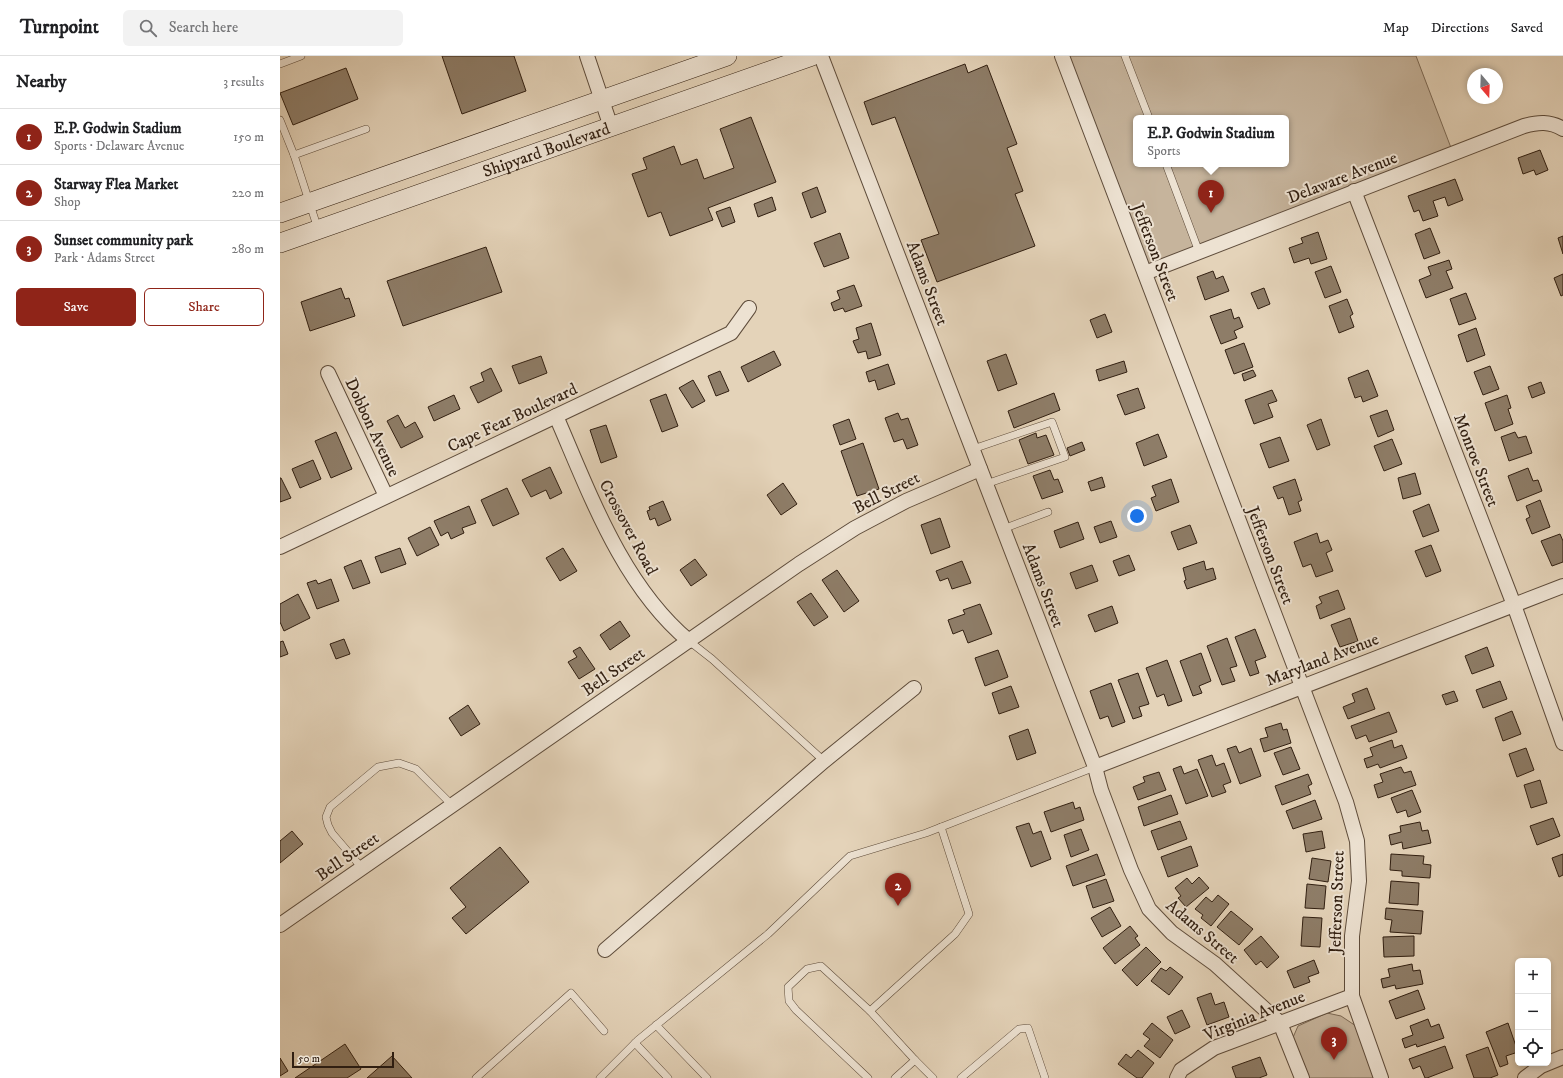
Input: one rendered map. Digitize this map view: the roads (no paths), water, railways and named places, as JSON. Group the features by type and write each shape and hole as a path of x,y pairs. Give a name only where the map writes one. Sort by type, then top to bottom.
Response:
{"main road":[{"name":"Shipyard Boulevard","path":"280,213 727,56"},
{"name":"Shipyard Boulevard","path":"280,242 812,56"}],"street":[{"path":"586,56 611,127"},
{"name":"Adams Street","path":"821,56 1095,767 1101,790 1131,870 1149,909 1172,933 1215,964 1280,1023 1302,1078"},
{"name":"Jefferson Street","path":"1062,56 1346,802 1357,841 1359,880 1352,936 1352,996 1381,1078"},
{"name":"Delaware Avenue","path":"1145,273 1524,126 1542,122 1558,127"},
{"name":"Monroe Street","path":"1354,191 1514,604 1563,743"},
{"name":"Cape Fear Boulevard","path":"280,547 731,333 749,308"},
{"name":"Dobbon Avenue","path":"328,373 386,496"},
{"name":"Crossover Road","path":"556,416 612,540 634,579 656,609 674,629 688,641"},
{"name":"Bell Street","path":"280,925 799,564 855,528 906,501 980,469"},
{"name":"Maryland Avenue","path":"1095,767 1563,586"},
{"path":"605,950 824,761 914,688"},
{"name":"Virginia Avenue","path":"1177,1078 1181,1070 1214,1048 1352,996"},
{"path":"1525,1078 1541,1066 1563,1057"}],"lane":[{"path":"280,64 301,56"},
{"path":"1125,56 1148,115"},
{"path":"280,120 294,155 318,229"},
{"path":"294,155 366,129"},
{"path":"1167,167 1199,252"},
{"path":"973,449 1052,422 1065,457 986,484"},
{"path":"1003,529 1048,512"},
{"path":"688,641 712,659 824,761"},
{"path":"362,868 332,833 328,826 326,817 330,807 378,767 399,763 416,769 452,805"},
{"path":"600,1078 635,1043 656,1025 768,934 850,856 940,827 1095,767"},
{"path":"870,1011 954,934 969,914 940,827"},
{"path":"868,1078 796,1010 789,1000 788,987 807,969 821,966 870,1011 914,1060 933,1078"},
{"path":"476,1078 571,993 604,1031"},
{"path":"656,1025 707,1078"},
{"path":"961,1078 1019,1029 1028,1028 1045,1078"},
{"path":"635,1043 668,1078"},
{"path":"895,1078 914,1060"}],"place":[{"name":"E.P. Godwin Stadium","path":"1211,213"},
{"name":"Starway Flea Market","path":"898,906"},
{"name":"Sunset community park","path":"1334,1060"}]}
